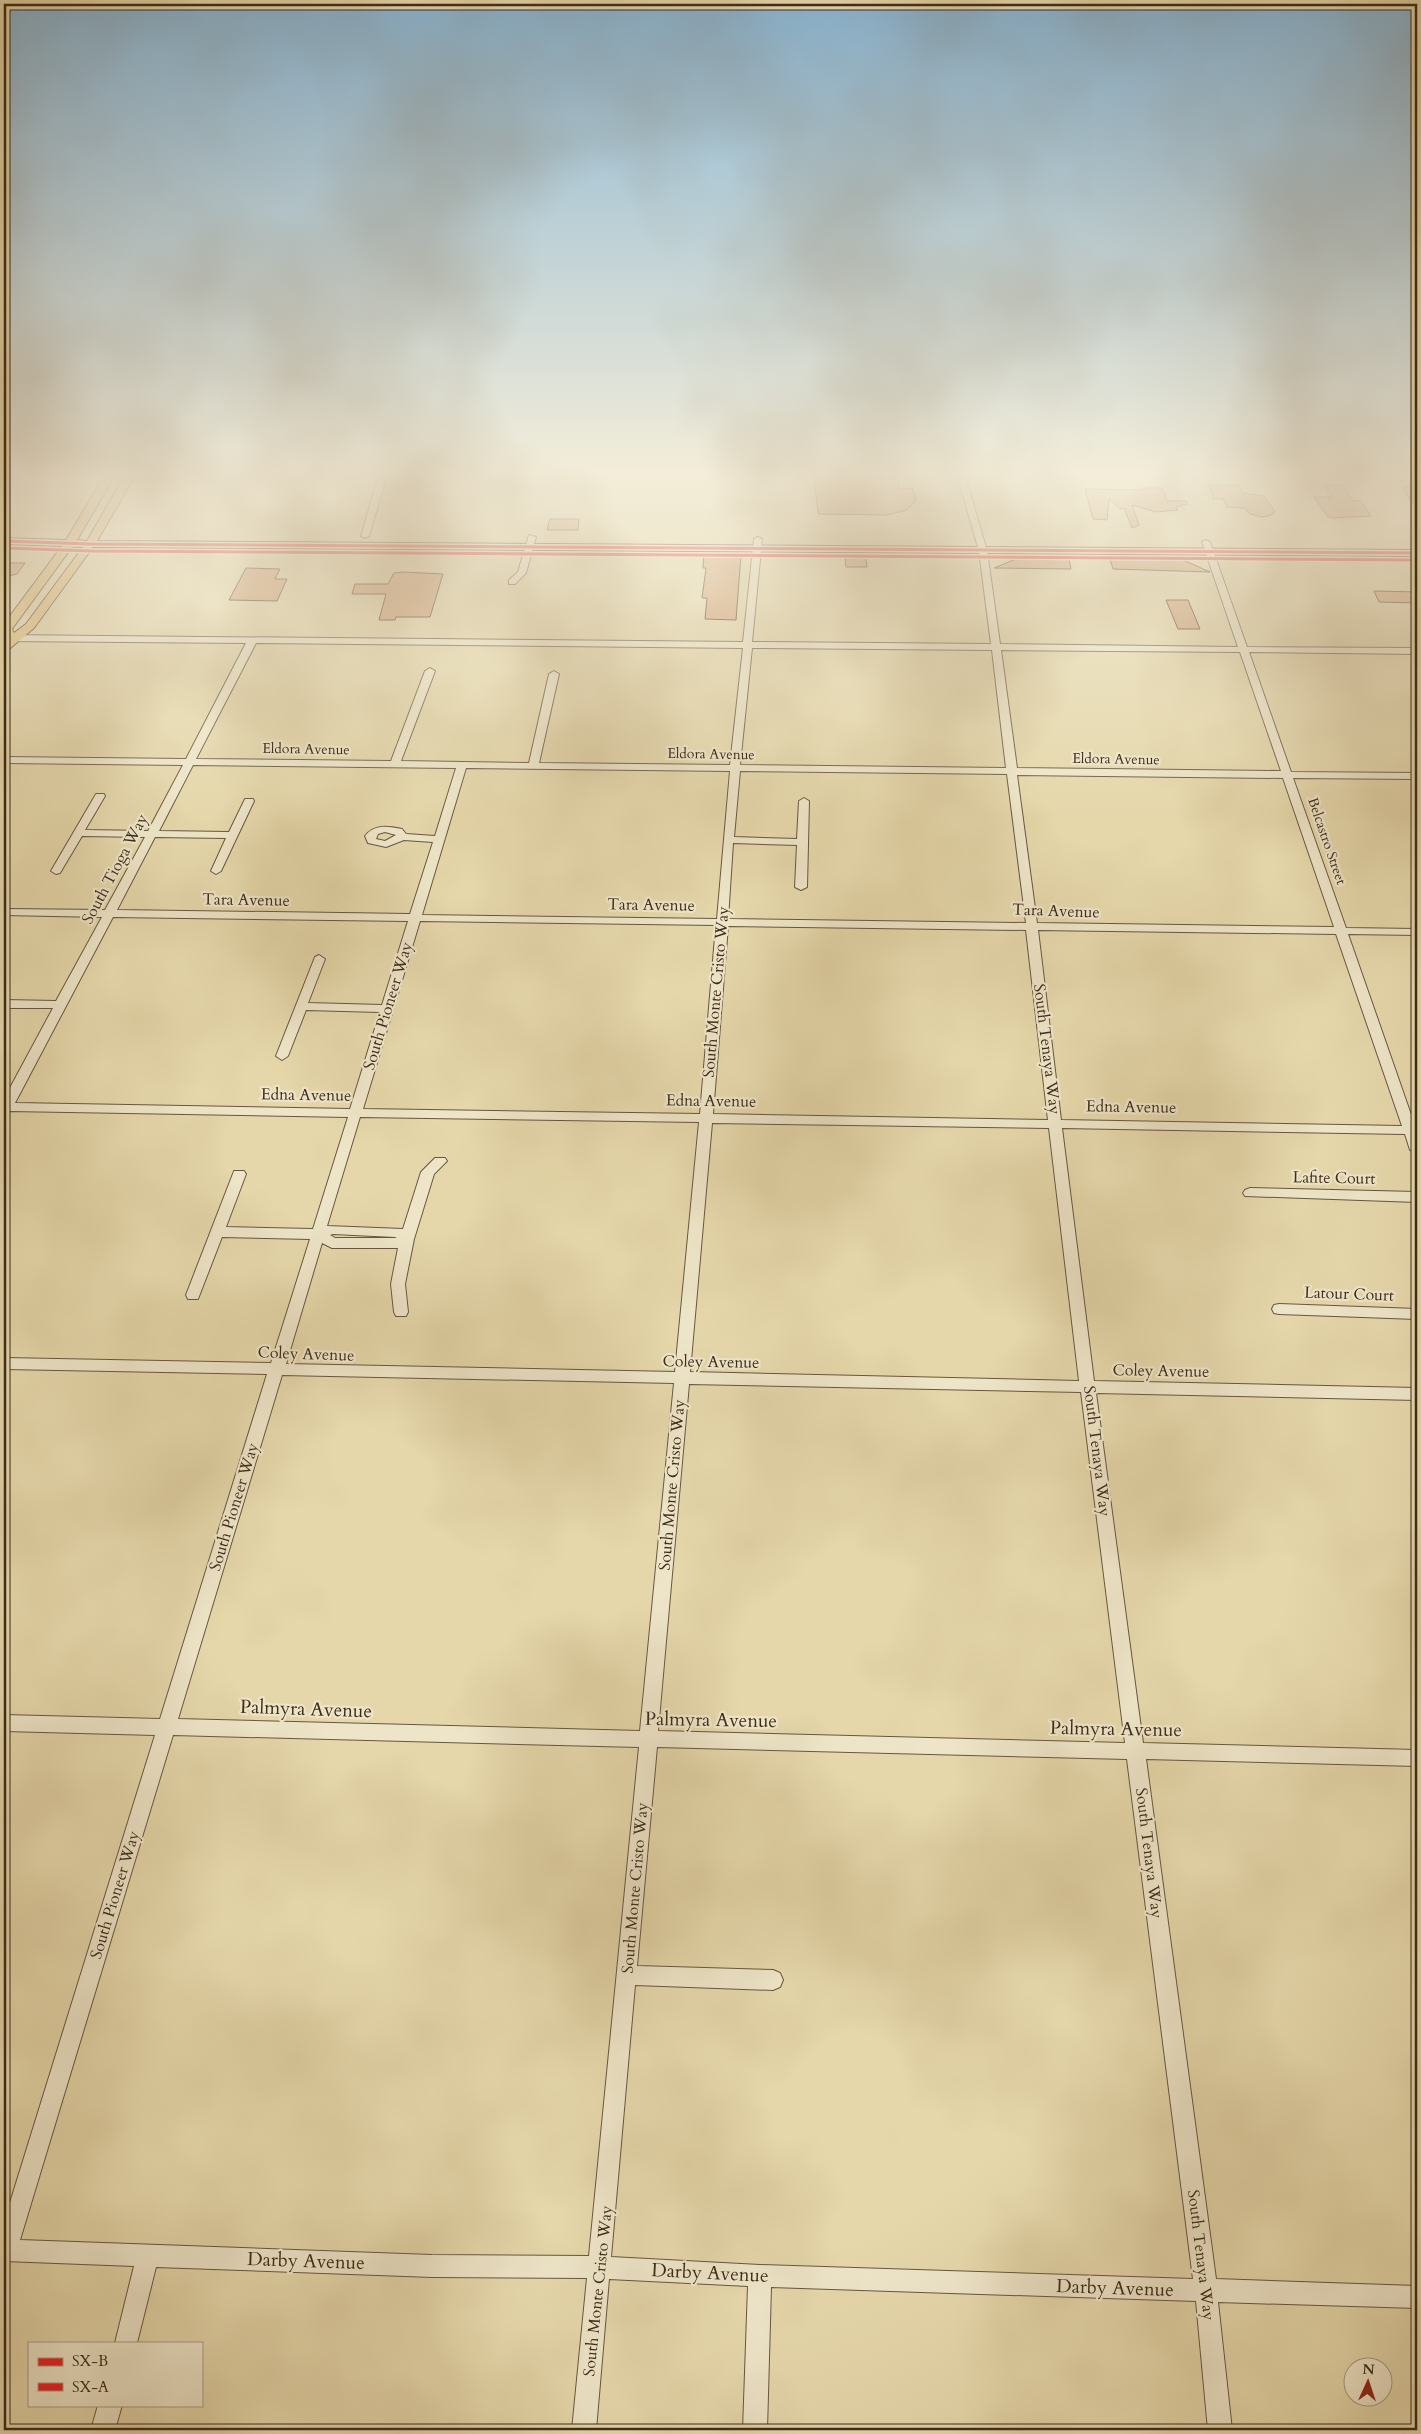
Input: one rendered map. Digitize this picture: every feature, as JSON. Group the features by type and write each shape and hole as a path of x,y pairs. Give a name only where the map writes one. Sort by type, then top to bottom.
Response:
{"main road":[{"path":"6,642 6,629 36,589"},
{"path":"6,642 28,629 58,589"}],"street":[{"name":"South Monte Cristo Way","path":"584,2430 682,1379 719,972 728,840 737,768 753,589"},
{"name":"South Tenaya Way","path":"987,589 1056,1123 1062,1190 1206,2290 1220,2430"},
{"name":"Belcastro Street","path":"1223,589 1341,931 1414,1130 1417,1150"},
{"path":"6,642 252,640 1417,651"},
{"name":"South Tioga Way","path":"4,1109 110,914 252,640"},
{"path":"395,764 430,671"},
{"path":"533,766 554,674"},
{"name":"Eldora Avenue","path":"4,760 1417,776"},
{"name":"South Pioneer Way","path":"5,2250 462,765"},
{"path":"56,871 100,796"},
{"path":"216,871 249,801"},
{"path":"801,887 804,801"},
{"path":"78,833 233,835"},
{"path":"401,837 439,838"},
{"path":"728,840 803,842"},
{"name":"Tara Avenue","path":"4,912 1031,926 1116,930 1417,932"},
{"path":"282,1056 319,959"},
{"path":"4,1004 61,1005"},
{"path":"301,1006 387,1009"},
{"name":"Edna Avenue","path":"4,1109 1056,1123 1414,1130"},
{"path":"401,1312 398,1284 407,1239 428,1172 440,1160"},
{"path":"193,1295 239,1174"},
{"name":"Lafite Court","path":"1250,1193 1417,1197"},
{"path":"217,1232 318,1234 332,1243 396,1244 407,1239"},
{"name":"Latour Court","path":"1279,1309 1417,1314"},
{"name":"Coley Avenue","path":"4,1363 1417,1394"},
{"name":"Palmyra Avenue","path":"4,1723 1417,1758"},
{"path":"627,1975 773,1980"},
{"name":"Darby Avenue","path":"5,2250 432,2266 600,2267 760,2276 1417,2298"},
{"path":"126,2342 148,2255"},
{"path":"755,2430 760,2276"},
{"path":"103,2430 110,2406"}],"building":[{"path":"235,589 283,589 277,601 229,600"},
{"path":"354,589 439,589 430,617 396,617 395,620 379,620 386,594 352,594"},
{"path":"703,589 738,589 736,620 705,619 707,598 702,598"},
{"path":"1374,591 1417,592 1417,603 1379,602"},
{"path":"1166,600 1188,600 1200,629 1178,629"}]}
